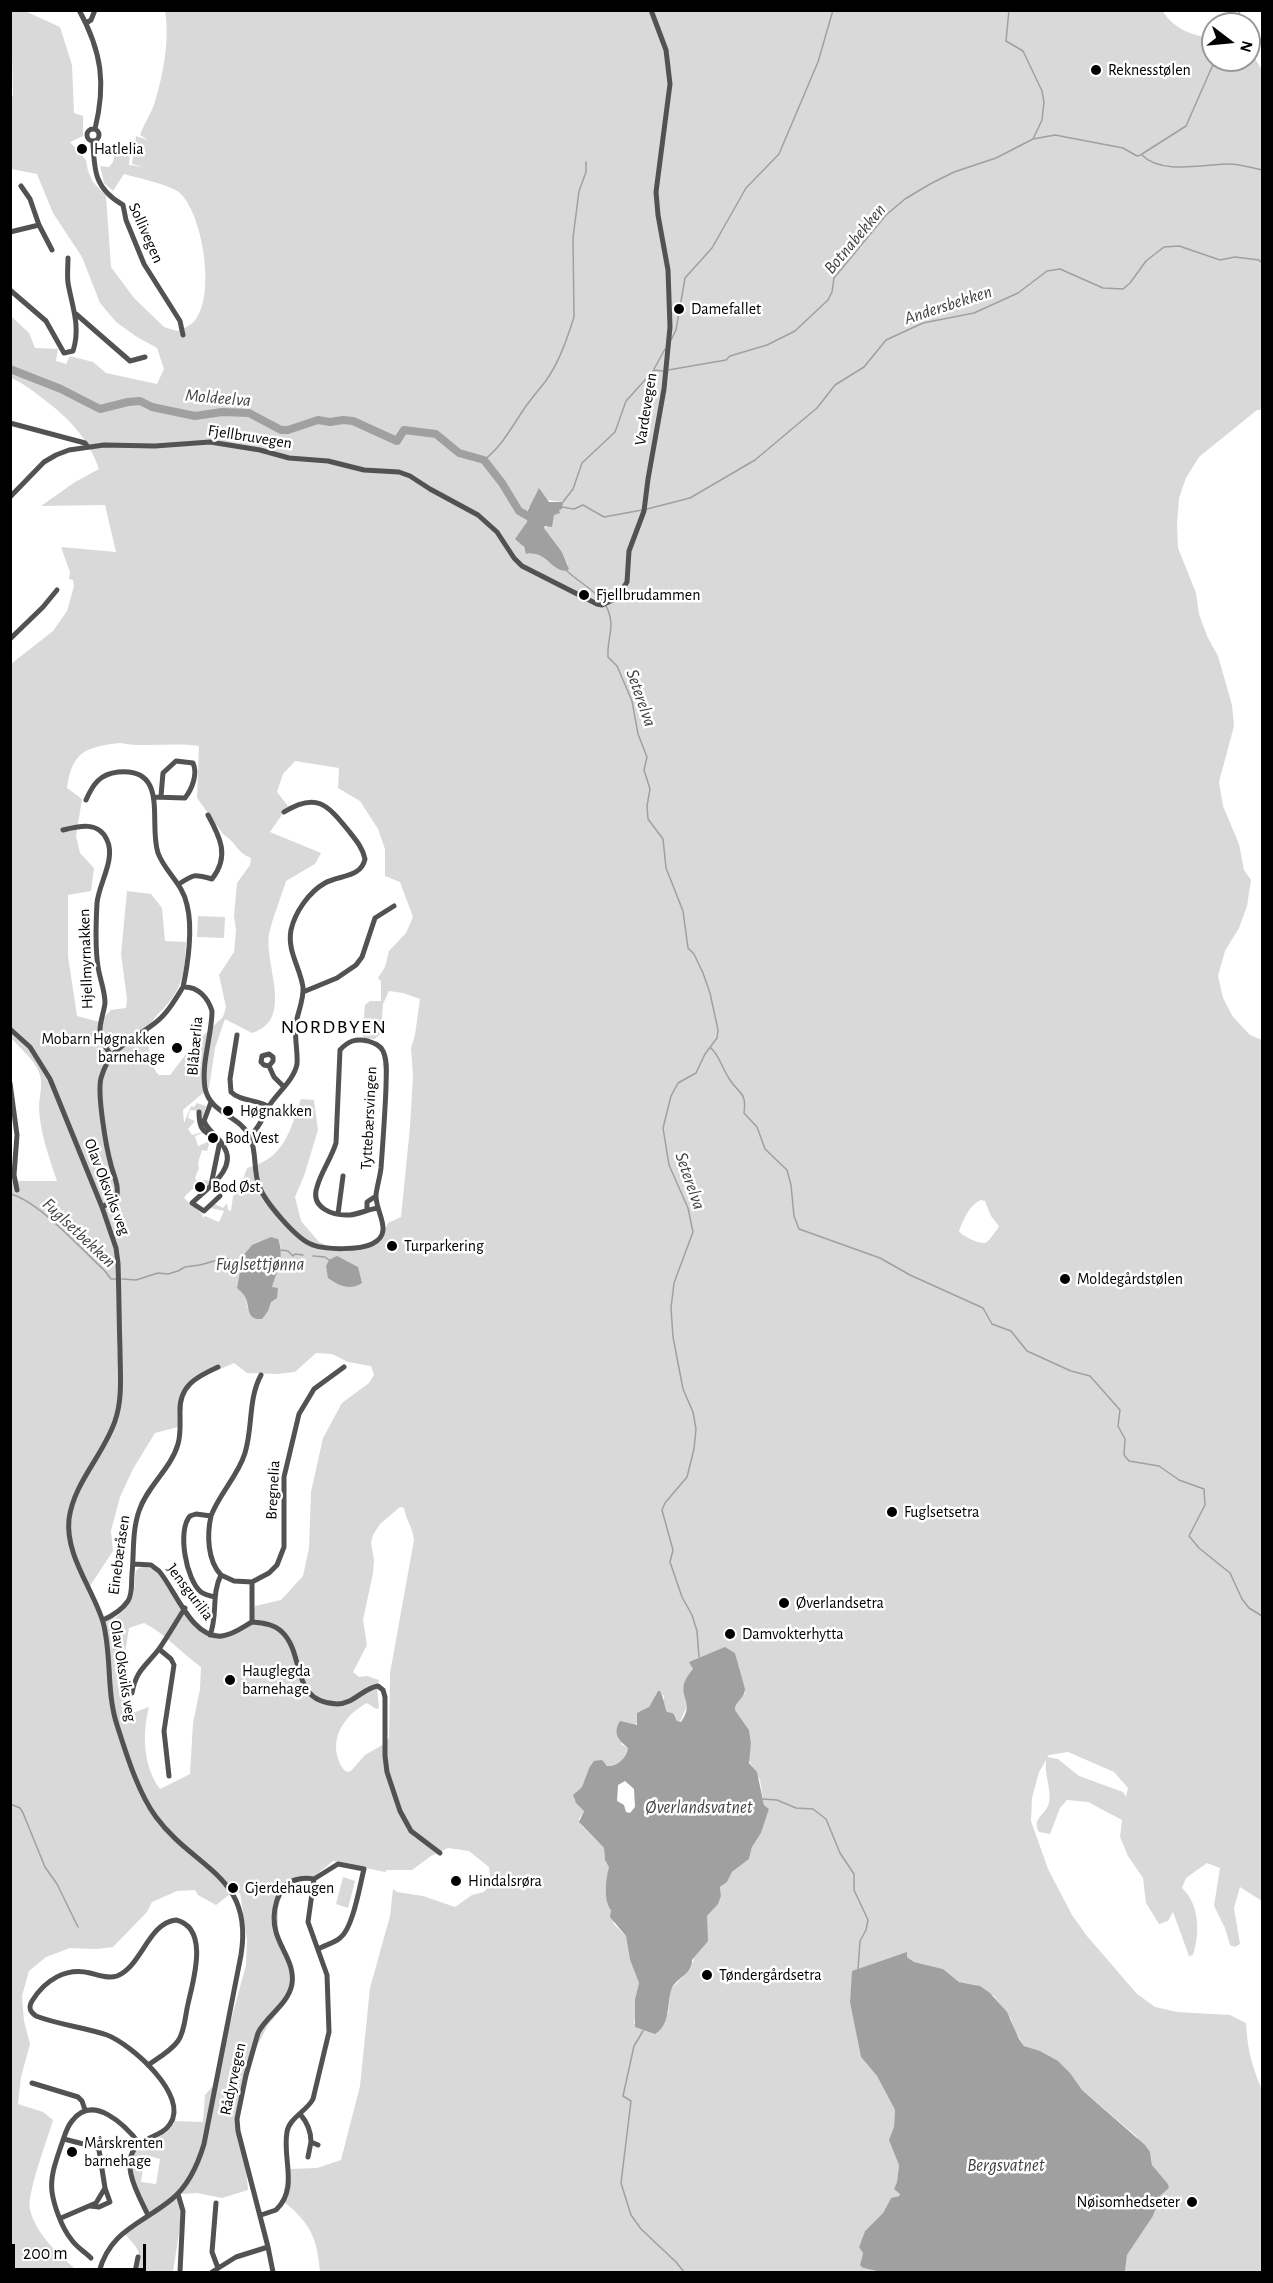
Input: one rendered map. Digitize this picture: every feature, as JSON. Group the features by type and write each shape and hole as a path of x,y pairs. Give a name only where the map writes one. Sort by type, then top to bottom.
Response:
{"street":[{"name":"Sollivegen","path":"79,10 99,57 102,74 100,106 95,129 87,133 88,139 93,142 94,163 100,184 114,200 123,205 126,220 144,264 180,321 183,335"},
{"path":"86,23 91,20 95,10"},
{"name":"Vardevegen","path":"445,498 473,511 489,523 522,567 597,604 612,601 621,595 627,582 629,551 644,509 670,327 669,282 656,192 670,84 666,50 651,10"},
{"path":"21,186 30,199 39,225 52,250"},
{"path":"10,232 39,225"},
{"path":"10,290 46,321 64,352 73,351 76,314 68,281 68,258"},
{"path":"76,314 130,361 145,357"},
{"name":"Fjellbruvegen","path":"10,423 85,443 88,447 210,442 289,458 315,459 364,470 399,472 410,476 445,498"},
{"path":"10,497 44,462 69,450 88,447"},
{"path":"10,639 57,590"},
{"path":"154,797 184,798 195,777 193,763 176,761 163,773 161,796"},
{"path":"86,800 92,786 99,778 116,772 134,773 141,776 152,788 157,849 164,864 184,893 189,914 188,958 183,987"},
{"path":"250,1136 292,1076 296,1065 295,1032 303,992 291,950 290,939 294,922 305,901 317,888 327,881 357,872 363,866 365,856 334,813 323,804 307,801 284,812"},
{"path":"179,884 196,874 212,879 217,873 222,843 208,814"},
{"name":"Hjellmyrnakken","path":"63,830 81,825 93,827 100,831 109,843 109,860 99,888 97,903 98,970 105,1004 100,1031 102,1040 111,1055"},
{"path":"303,992 337,978 356,965 362,957 375,918 394,906"},
{"name":"Blåbærlia","path":"111,1055 118,1047 156,1023 183,987 192,987 200,993 213,1011 205,1083 212,1102 204,1121 218,1138"},
{"name":"Olav Oksviks veg","path":"10,1029 30,1047 46,1070 102,1207 116,1248 120,1404 109,1437 75,1494 69,1521 73,1550 102,1620 113,1710 143,1794 155,1815 171,1835 231,1889 243,1922 241,1955 204,2144 192,2173 178,2194 129,2227 106,2253 99,2272"},
{"path":"237,1035 230,1079 231,1092 239,1097 262,1102 269,1107"},
{"name":"Tyttebærsvingen","path":"338,1214 321,1208 317,1202 317,1187 336,1143 340,1050 350,1041 376,1043 384,1052 386,1059 385,1120 376,1196 378,1208"},
{"path":"102,1207 115,1200 118,1190 110,1163 100,1095 100,1080 111,1055"},
{"path":"269,1066 274,1077 284,1087"},
{"path":"10,1083 17,1136 14,1174 17,1190"},
{"path":"212,1102 239,1123 250,1136 257,1179 264,1196 295,1233 311,1244 353,1248 371,1245 383,1232 383,1221 378,1208 354,1214 338,1214 343,1176"},
{"path":"198,1112 198,1122 202,1129 218,1138 227,1152 228,1161 221,1175 192,1203 204,1211 220,1196"},
{"path":"210,1185 218,1138"},
{"name":"Tyttebærsvingen","path":"367,1210 367,1202 376,1196"},
{"name":"Einebæråsen","path":"102,1620 117,1613 130,1597 134,1540 139,1511 178,1444 182,1395 188,1384 197,1376 218,1367"},
{"name":"Bregnelia","path":"252,1582 269,1573 277,1565 284,1547 284,1477 299,1414 314,1389 344,1367"},
{"path":"261,1375 252,1401 251,1421 244,1455 211,1516 208,1530 212,1558 221,1575 234,1581 252,1582 252,1622 275,1627 283,1632 288,1640 302,1683 310,1694 319,1700 340,1704 350,1702 372,1687 378,1686 383,1690 387,1772 400,1811 411,1831 440,1852"},
{"path":"211,1516 196,1514 190,1516 183,1526 183,1537 185,1553 196,1585 201,1592 215,1597"},
{"name":"Jensgurilia","path":"134,1564 151,1565 159,1571 196,1626 210,1635 224,1636 252,1622"},
{"path":"210,1635 214,1621 217,1581 221,1575"},
{"path":"132,1693 134,1680 141,1668 159,1649 184,1608"},
{"path":"159,1649 171,1659 174,1665 164,1731 169,1776"},
{"name":"Rådyrvegen","path":"268,2247 238,2131 238,2108 258,2033 262,2025 283,2002 292,1985 291,1966 274,1926 278,1898 281,1890 290,1882 314,1879 338,1864 364,1869 356,1903 345,1933 318,1949"},
{"path":"261,2215 276,2210 286,2193 290,2174 287,2131 292,2121 313,2098 328,2039 327,1975 308,1922 314,1879"},
{"path":"148,2065 172,2047 180,2036 197,1952 196,1943 189,1928 182,1921 176,1920 162,1926 120,1975 107,1977 80,1971 66,1972 51,1981 30,2006 36,2016 112,2037 148,2065 171,2096 175,2114 171,2123 163,2131 140,2144 131,2158 130,2170 148,2215"},
{"path":"32,2083 78,2097 86,2110"},
{"path":"91,2258 70,2239 52,2194 52,2182 64,2139 72,2121 86,2110 94,2109 103,2112 128,2131 140,2144"},
{"path":"300,2114 309,2128 311,2142 308,2157"},
{"path":"64,2139 99,2150 105,2188 110,2200 109,2203 99,2207 90,2206"},
{"path":"311,2142 318,2145"},
{"path":"61,2218 96,2203 105,2188"},
{"path":"178,2194 183,2211 180,2272"},
{"path":"216,2203 212,2252 218,2268"},
{"path":"212,2272 242,2254 268,2247 273,2272"},
{"path":"135,2272 138,2256"}],"shaded area":[{"path":"1162,10 1178,27 1201,36 1201,72 1261,72 1261,68 1262,70 1262,410 1257,410 1199,457 1186,478 1179,498 1177,525 1178,548 1196,593 1199,614 1207,636 1218,656 1232,705 1234,726 1219,782 1223,806 1239,844 1244,870 1251,880 1247,906 1239,928 1225,951 1218,976 1223,998 1233,1017 1250,1035 1262,1040 1262,1901 1240,1887 1234,1908 1240,1944 1235,1947 1230,1945 1225,1928 1214,1906 1220,1868 1207,1863 1186,1878 1182,1888 1192,1903 1197,1920 1197,1938 1193,1955 1189,1956 1173,1912 1168,1921 1159,1924 1146,1903 1143,1878 1128,1856 1120,1837 1122,1820 1088,1802 1067,1800 1060,1808 1050,1834 1039,1832 1037,1823 1050,1798 1046,1760 1039,1772 1032,1798 1031,1821 1048,1869 1072,1915 1137,1994 1155,2007 1177,2012 1230,2015 1246,2023 1251,2057 1262,2090 1262,2272 1125,2272 1127,2255 1153,2216 1160,2196 1169,2188 1152,2165 1151,2156 1136,2136 1082,2090 1067,2070 1044,2053 1024,2046 1011,2019 994,1996 976,1985 959,1982 943,1969 914,1962 907,1957 907,1953 854,1974 850,1998 861,2057 877,2076 895,2110 894,2127 899,2165 894,2189 900,2193 899,2196 891,2198 883,2213 865,2231 859,2246 863,2253 861,2261 863,2268 881,2272 320,2272 317,2249 306,2223 282,2200 287,2174 290,2169 317,2168 341,2160 360,2086 370,1988 390,1916 393,1889 455,1907 472,1895 484,1892 491,1884 489,1867 469,1851 448,1848 431,1856 412,1870 387,1870 385,1872 333,1861 311,1879 285,1886 278,1907 278,1932 293,1982 284,2005 268,2025 256,2048 236,2123 246,2168 248,2190 222,2198 197,2193 181,2194 181,2220 173,2272 138,2272 138,2250 124,2233 145,2217 146,2211 128,2162 132,2150 174,2124 174,2121 203,2122 205,2095 213,2086 246,1965 247,1939 240,1893 229,1895 216,1905 198,1895 195,1890 177,1891 152,1902 147,1912 113,1947 70,1948 46,1957 29,1971 22,1996 24,2021 30,2044 21,2077 18,2104 43,2112 53,2120 34,2180 30,2210 44,2237 79,2272 11,2272 10,1181 57,1181 41,1127 40,1075 31,1060 11,1038 11,664 53,631 67,611 74,586 73,580 69,579 70,572 61,547 116,552 105,505 41,506 75,482 99,469 83,438 69,421 31,389 11,378 11,316 29,333 35,348 58,349 56,361 66,364 70,356 93,362 106,373 157,384 164,369 157,348 116,322 100,303 82,257 53,213 37,174 11,169 10,97 13,96 11,11 25,11 60,27 72,65 74,113 83,116 83,136 70,142 86,160 93,182 106,196 111,267 134,298 164,327 177,331 190,325 196,319 202,307 205,292 204,255 189,205 181,194 171,188 124,174 113,191 104,183 100,166 109,167 113,162 116,146 130,150 129,165 143,167 132,164 136,136 148,140 140,135 154,105 163,70 165,11","holes":["546,500 562,502 562,509 558,509 552,524 544,528 562,552 568,565 561,569 541,555 527,554 520,542 527,522 528,508","120,743 199,746 197,798 223,834 243,854 251,858 250,865 237,883 234,952 219,975 226,1007 223,1017 193,1045 170,1075 159,1075 154,1068 150,1054 149,1030 155,1017 178,988 184,966 186,942 165,941 162,908 151,894 127,891 121,954 127,999 126,1008 111,1010 100,1022 77,1016 68,956 68,895 91,891 94,868 80,853 76,836 82,799 67,788 72,766 82,754 98,747","295,761 339,768 338,788 360,801 378,829 385,849 385,876 400,882 413,917 406,933 389,951 385,967 378,978 381,981 381,1001 370,1001 365,1005 362,1034 364,1038 375,1039 381,1033 383,1004 389,991 420,999 411,1048 413,1076 410,1127 401,1217 388,1223 383,1233 371,1242 352,1248 328,1246 319,1242 301,1221 295,1197 318,1130 314,1100 301,1099 289,1133 277,1151 270,1158 247,1168 239,1190 233,1196 231,1211 228,1210 227,1203 223,1208 215,1204 210,1208 224,1211 219,1222 205,1216 203,1218 202,1214 184,1198 195,1188 208,1186 210,1181 198,1182 195,1178 202,1150 207,1151 210,1141 198,1146 195,1136 202,1133 206,1135 203,1132 192,1135 188,1129 195,1121 188,1118 190,1110 199,1111 205,1131 202,1119 206,1106 197,1103 194,1107 191,1106 184,1123 183,1110 209,1088 215,1048 225,1019 252,1033 265,1026 272,1016 275,990 269,934 286,881 315,864 321,853 270,832 288,806 277,792 283,774","985,1201 991,1216 999,1226 984,1243 972,1240 959,1231 965,1217 977,1202","271,1237 280,1243 281,1250 248,1309 245,1296 237,1288 240,1271 238,1261 249,1248","316,1353 332,1354 348,1362 371,1366 374,1375 369,1383 342,1403 323,1438 311,1492 309,1548 303,1576 281,1600 255,1606 250,1622 229,1635 202,1630 155,1570 146,1567 140,1568 135,1575 133,1595 129,1604 115,1618 103,1619 90,1586 113,1551 111,1531 120,1497 133,1469 155,1433 178,1427 180,1398 190,1382 234,1363 247,1373 295,1372","400,1507 404,1508 414,1540 390,1673 389,1738 384,1744 365,1755 351,1771 347,1772 343,1769 337,1755 339,1732 348,1718 360,1707 367,1703 376,1709 379,1708 377,1687 379,1680 367,1676 359,1677 353,1672 367,1645 363,1620 373,1573 374,1560 371,1543 380,1524","144,1623 201,1667 200,1689 193,1723 190,1774 160,1789 147,1760 145,1728 149,1707 133,1713 124,1709 128,1694 127,1683 122,1671 129,1628","728,1649 735,1653 745,1693 737,1702 735,1710 749,1730 751,1743 748,1759 760,1780 764,1805 769,1809 749,1859 732,1872 727,1882 720,1887 721,1896 707,1916 691,1968 671,1989 668,2014 634,2024 637,2007 635,1999 639,1983 630,1960 626,1936 614,1924 607,1904 607,1879 610,1867 605,1860 604,1848 581,1825 579,1819 584,1811 574,1799 576,1792 582,1787 589,1768 604,1764 611,1767 622,1762 628,1748 621,1744 658,1691 664,1696 667,1712 671,1712 680,1722 687,1706 684,1687 693,1669 690,1662","1068,1752 1114,1772 1128,1788 1126,1797 1123,1792 1079,1776 1058,1759 1047,1757","145,2155 160,2159 156,2184 141,2182"]},
{"path":"198,916 225,917 224,938 197,937"},
{"path":"343,1877 355,1881 348,1908 336,1904"}],"water":[{"name":"Fjellbrudammen","path":"539,488 549,502 563,502 560,513 554,515 552,527 545,526 544,528 562,552 569,569 567,571 556,568 539,555 526,554 524,547 515,539 527,522 528,510"},
{"name":"Fuglsettjønna","path":"271,1237 278,1239 281,1251 280,1263 272,1287 278,1288 277,1298 271,1302 262,1319 257,1319 251,1316 245,1298 237,1288 240,1271 238,1261 252,1245"},
{"path":"337,1256 358,1267 362,1283 353,1287 345,1286 328,1278 326,1266 329,1260"},
{"name":"Øverlandsvatnet","path":"725,1647 735,1653 745,1689 735,1710 749,1730 751,1743 749,1763 757,1772 764,1805 769,1809 749,1859 732,1872 727,1882 720,1887 721,1896 718,1904 707,1916 708,1941 692,1960 687,1973 673,1987 666,2020 655,2034 635,2027 635,1999 639,1983 630,1960 626,1936 610,1917 611,1910 608,1906 606,1889 609,1867 605,1860 604,1848 579,1822 584,1811 576,1803 573,1795 582,1787 594,1761 602,1760 607,1766 611,1766 623,1758 628,1748 619,1739 617,1733 620,1721 637,1725 637,1713 649,1707 658,1691 660,1691 667,1712 673,1713 677,1721 681,1722 687,1708 684,1685 693,1669 689,1662","holes":["625,1781 634,1789 635,1807 630,1813 626,1812 624,1805 617,1801 618,1785"]},
{"name":"Bergsvatnet","path":"907,1952 907,1957 914,1962 943,1969 959,1982 980,1986 990,1993 1007,2012 1024,2046 1040,2051 1058,2061 1082,2090 1145,2145 1150,2152 1152,2165 1169,2188 1160,2196 1153,2216 1127,2255 1125,2272 881,2272 863,2268 860,2265 863,2253 859,2247 865,2231 883,2213 891,2198 900,2194 894,2189 899,2165 889,2140 894,2127 895,2110 877,2076 861,2057 850,2002 852,1971"}],"waterway":[{"path":"671,340 676,330 685,278 712,248 746,188 779,154 818,62 833,10"},
{"path":"1009,10 1006,41 1023,51 1042,91 1044,102 1042,120 1033,139"},
{"path":"1142,154 1186,126 1210,72"},
{"name":"Botnabekken","path":"668,370 726,360 730,356 767,345 795,331 828,300 834,278 886,215 905,199 954,172 996,158 1033,139 1055,135 1123,148 1137,156 1141,155"},
{"path":"1142,155 1150,161 1172,167 1230,164 1262,170"},
{"path":"484,460 500,444 550,375 574,317 573,238 579,191 586,172 586,162"},
{"name":"Andersbekken","path":"647,509 690,498 755,460 817,408 835,385 864,367 886,340 923,323 974,313 1018,293 1047,271 1060,269 1103,288 1123,289 1146,261 1164,247 1179,246 1220,260 1235,257 1259,260 1262,263"},
{"path":"654,369 665,349"},
{"name":"Moldeelva","path":"10,369 61,389 100,409 140,401 152,407 195,416 222,412 249,413 281,430 288,430 318,420 330,422 343,420 353,421 397,441 404,430 436,434 459,453 484,460 502,483 519,511 528,516"},
{"name":"Botnabekken","path":"563,502 573,489 582,463 615,432 626,401 654,370 663,371"},
{"name":"Andersbekken","path":"562,507 574,509 583,505 604,517 642,510"},
{"name":"Seterelva","path":"567,571 595,593 610,614 608,657 617,666 632,701 638,734 647,757 644,770 650,789 647,806 648,819 663,839 666,868 683,911 688,948 694,954 703,973 718,1030 717,1038 705,1054 696,1073 678,1083 671,1096 663,1128 669,1165 688,1208 693,1232 674,1283 671,1308 673,1337 683,1389 693,1412 696,1429 687,1477 665,1503 662,1510 673,1550 670,1562 697,1631 699,1657"},
{"path":"711,1048 730,1080 742,1094 744,1113 757,1127 765,1149 787,1170 794,1216 799,1229 880,1258 910,1275 983,1308 992,1324 1011,1331 1027,1351 1071,1371 1090,1376 1120,1410 1118,1426 1125,1439 1124,1455 1129,1461 1159,1466 1179,1480 1204,1489 1205,1505 1189,1536 1199,1548 1230,1573 1242,1599 1249,1608 1262,1616"},
{"name":"Fuglsetbekken","path":"10,1194 21,1198 47,1216 73,1239 111,1279 117,1279"},
{"path":"281,1250 288,1251 293,1256 303,1255"},
{"path":"313,1256 325,1257 329,1260"},
{"name":"Fuglsetbekken","path":"122,1279 136,1280 158,1273 168,1274 185,1267 225,1258 238,1262"},
{"path":"763,1799 777,1800 796,1808 813,1809 826,1819 840,1853 854,1874 854,1890 868,1920 860,1941 858,1969"},
{"path":"10,1804 20,1808 23,1813 45,1867 57,1884 78,1927"},
{"path":"643,2031 634,2046 623,2096 631,2101 621,2183 631,2215 641,2229 684,2272"}],"place":[{"name":"Reknesstølen","path":"1096,70"},
{"name":"Hatlelia","path":"82,149"},
{"name":"Damefallet","path":"679,309"},
{"name":"Fjellbrudammen","path":"584,595"},
{"name":"Mobarn Høgnakken barnehage","path":"177,1048"},
{"name":"Høgnakken","path":"228,1111"},
{"name":"Bod Vest","path":"213,1138"},
{"name":"Bod Øst","path":"200,1187"},
{"name":"Turparkering","path":"392,1246"},
{"name":"Moldegårdstølen","path":"1065,1279"},
{"name":"Fuglsetsetra","path":"892,1512"},
{"name":"Øverlandsetra","path":"784,1603"},
{"name":"Damvokterhytta","path":"730,1634"},
{"name":"Hauglegda barnehage","path":"230,1680"},
{"name":"Hindalsrøra","path":"456,1881"},
{"name":"Gjerdehaugen","path":"233,1888"},
{"name":"Tøndergårdsetra","path":"707,1975"},
{"name":"Mårskrenten barnehage","path":"72,2152"},
{"name":"Nøisomhedseter","path":"1192,2202"}],"district":[{"name":"NORDBYEN","path":"334,1027"}]}
